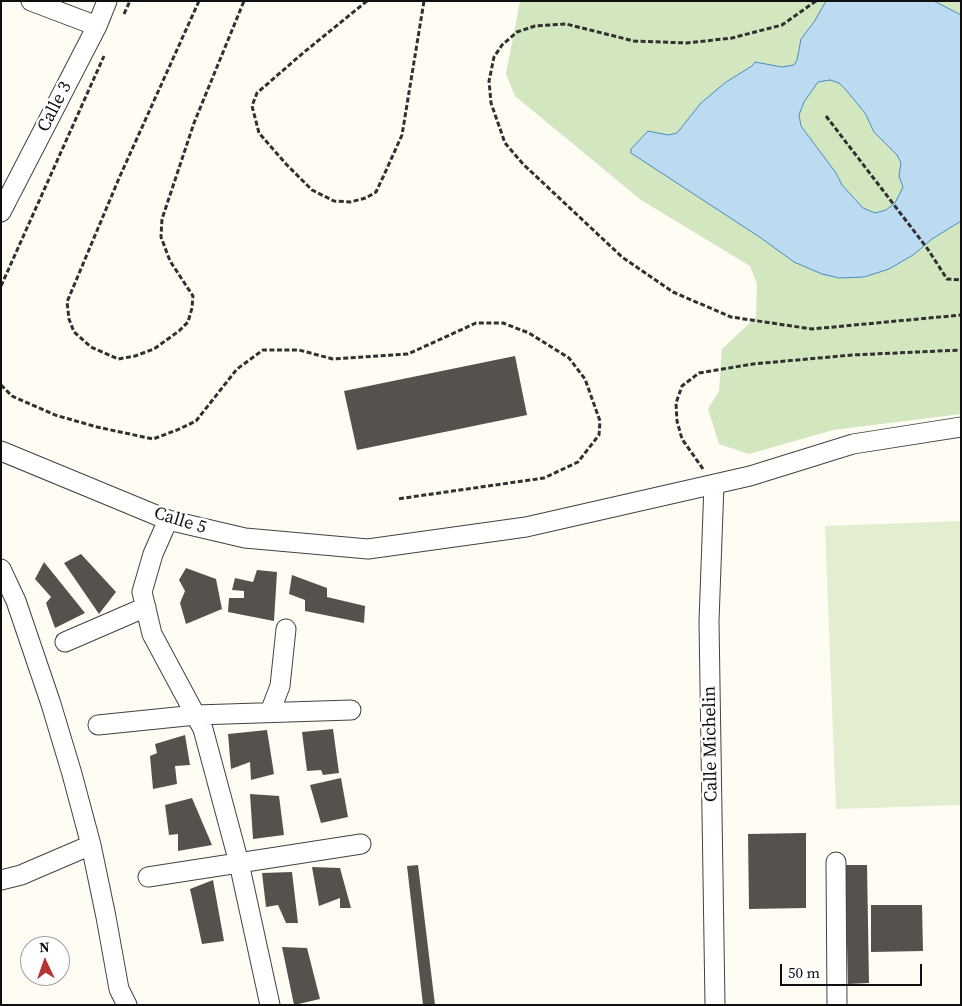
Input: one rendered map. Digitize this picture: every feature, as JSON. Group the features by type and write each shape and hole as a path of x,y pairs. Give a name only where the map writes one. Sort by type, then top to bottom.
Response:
{"street":[{"path":"31,1 97,26"},
{"name":"Calle 3","path":"1,212 97,26 107,1"},
{"name":"Calle 5","path":"1,451 168,520 245,538 368,549 526,527 750,476 853,444 961,427"},
{"name":"Calle Michelin","path":"714,484 709,621 715,1005"},
{"path":"168,520 153,554 142,592 152,634 203,728 239,863 270,1005"},
{"path":"1,569 9,604 51,704 72,774 106,917 121,999"},
{"path":"65,642 146,607"},
{"path":"270,712 280,686 286,629"},
{"path":"98,725 196,715 351,710"},
{"path":"148,876 361,844"},
{"path":"1,880 21,875 90,845"},
{"path":"836,862 837,1005"}],"path":[{"path":"122,18 130,1"},
{"path":"199,1 120,176 67,302 69,319 74,332 91,347 118,359 136,356 154,349 188,322 193,296 170,261 161,237 162,219 194,123 244,1"},
{"path":"367,1 257,93 252,106 260,133 286,164 312,190 334,201 350,202 366,198 376,192 402,135 424,1"},
{"path":"816,1 782,25 732,38 687,43 634,41 566,24 535,26 517,32 494,56 489,81 491,103 505,143 523,164 622,257 672,292 730,317 812,329 961,315"},
{"path":"1,286 106,53"},
{"path":"826,116 927,248 948,279 961,280"},
{"path":"1,385 12,396 55,415 97,427 152,438 177,430 196,420 237,369 263,350 299,350 333,359 408,354 476,323 503,323 529,333 569,358 585,379 600,421 599,435 578,462 544,478 397,499"},
{"path":"714,484 682,439 677,420 676,403 682,386 699,373 752,364 852,355 961,350"}],"green space":[{"path":"520,1 961,1 961,414 833,430 749,454 719,444 708,409 719,391 722,349 756,317 757,284 750,266 641,200 515,96 506,74"},
{"path":"961,521 961,805 836,809 825,526"}],"water":[{"path":"826,1 934,1 961,15 961,221 932,239 913,255 889,269 864,277 839,278 822,274 794,262 761,238 631,153 631,149 648,131 668,135 677,133 701,103 726,82 752,66 755,62 782,67 794,65 797,60 801,39 814,22","holes":["830,80 839,83 865,113 874,132 897,155 901,163 899,176 903,187 895,203 886,210 875,213 863,208 842,185 836,173 801,126 799,115 804,102 818,82"]}],"building":[{"path":"515,356 527,415 357,450 344,391"},
{"path":"81,554 116,592 99,614 64,563"},
{"path":"44,562 85,613 55,628 46,603 51,597 35,579"},
{"path":"186,568 216,579 222,609 186,624 180,603 185,591 179,580"},
{"path":"257,570 277,572 274,621 228,612 229,598 244,598 244,591 232,590 235,578 253,582"},
{"path":"292,575 327,588 327,597 365,606 364,623 305,611 305,600 289,594"},
{"path":"333,729 339,773 323,775 321,770 307,771 302,732"},
{"path":"267,730 274,774 251,780 250,762 231,769 228,734"},
{"path":"185,735 190,765 175,766 177,784 153,789 150,756 157,753 155,744"},
{"path":"341,778 348,817 321,823 310,785"},
{"path":"250,794 279,796 284,835 253,839"},
{"path":"192,798 212,845 178,851 178,834 169,835 165,805"},
{"path":"806,833 806,908 749,909 748,834"},
{"path":"418,865 435,1005 423,1005 407,866"},
{"path":"845,865 867,865 869,983 848,984"},
{"path":"312,867 340,868 351,908 340,908 340,898 319,906"},
{"path":"292,872 298,923 286,923 278,905 266,907 262,873"},
{"path":"213,880 224,941 202,944 190,889"},
{"path":"871,905 922,905 923,951 871,952"},
{"path":"282,947 307,948 320,999 294,1005"}]}
